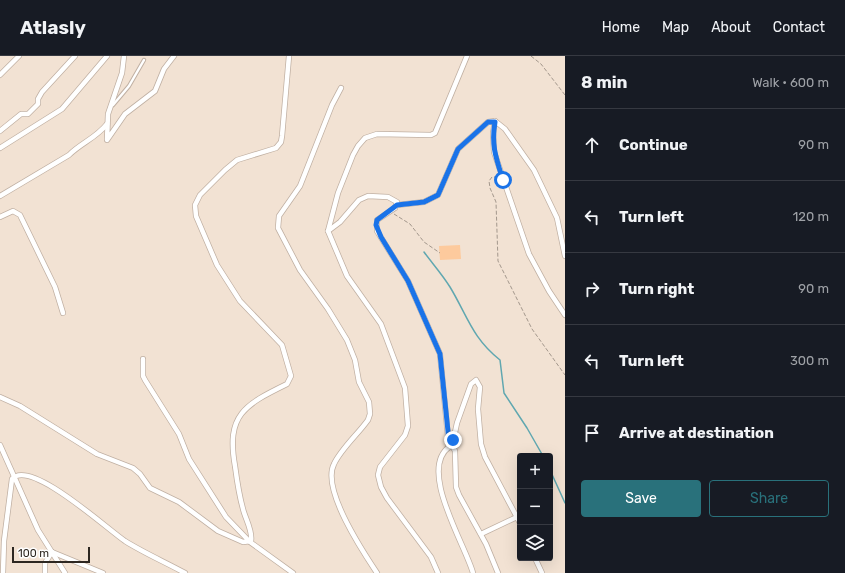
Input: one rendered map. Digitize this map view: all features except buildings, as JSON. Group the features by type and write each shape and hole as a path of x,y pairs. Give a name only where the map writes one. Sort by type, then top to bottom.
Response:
{"street":[{"path":"0,75 19,56"},
{"path":"0,131 21,114 28,114 38,104 38,100 42,92 75,56"},
{"path":"0,148 62,109 107,56"},
{"path":"124,56 120,80 110,106 106,138 108,140 125,114 155,91 164,68 173,56"},
{"path":"250,542 251,534 240,497 232,450 233,431 240,416 249,405 271,391 287,384 291,376 282,345 240,301 217,265 196,216 195,205 200,195 224,170 238,160 273,149 279,145 282,136 289,56"},
{"path":"438,573 431,558 387,498 381,487 378,475 380,467 405,435 408,426 406,388 381,324 347,276 328,231 338,193 358,146 365,138 377,134 435,134 467,56"},
{"path":"341,88 332,105 300,186 279,216 278,228 300,270 328,309 347,340 355,360 359,382 369,402 370,414 368,420 334,463 331,476 339,508 377,573"},
{"path":"473,573 459,535 444,506 438,476 442,457 449,447 440,354 408,281 377,231 377,220 397,205 424,202 438,195 458,149 488,122 495,122 505,128 534,170 558,218 565,256"},
{"path":"495,122 493,133 494,152 529,254 549,291 565,315"},
{"path":"0,196 69,155 77,147 95,137 108,123"},
{"path":"328,231 340,222 359,200 368,196 393,199 397,202 397,205"},
{"path":"0,217 13,211 20,215 55,287 63,313"},
{"path":"143,359 143,376 179,434 190,459 218,506 250,542 293,573"},
{"path":"449,441 454,437 457,423 471,384 476,380 480,388 478,409 481,444 485,457 517,517 481,534"},
{"path":"0,397 20,406 94,453 133,468 140,474 150,488 179,502 218,531 243,542 250,542"},
{"path":"0,445 38,530 65,573"},
{"path":"449,447 453,447 455,451 456,487 459,495 481,534 498,573"},
{"path":"3,573 4,536 12,481 14,477 22,474 31,475 60,491 126,541 185,573"},
{"path":"44,573 45,563 52,552"},
{"path":"52,552 103,573"},
{"path":"536,561 542,573"}],"lane":[{"path":"110,106 129,86 144,60"}],"path":[{"path":"531,56 541,64 565,96"},
{"path":"503,180 492,177 489,181 490,188 496,202 498,261 532,329 565,375"},
{"path":"392,210 394,215 410,224 424,242 440,253"}],"shaded area":[{"path":"460,245 461,259 440,260 439,246"}],"waterway":[{"path":"424,252 450,287 476,335 500,360 504,393 541,453"},
{"path":"553,477 565,503"}],"route":[{"path":"453,440 449,441 449,427 440,354 435,339 408,281 377,231 376,225 377,220 397,205 424,202 433,199 438,195 458,149 480,131 488,122 495,122 493,133 494,152 503,180"}]}
